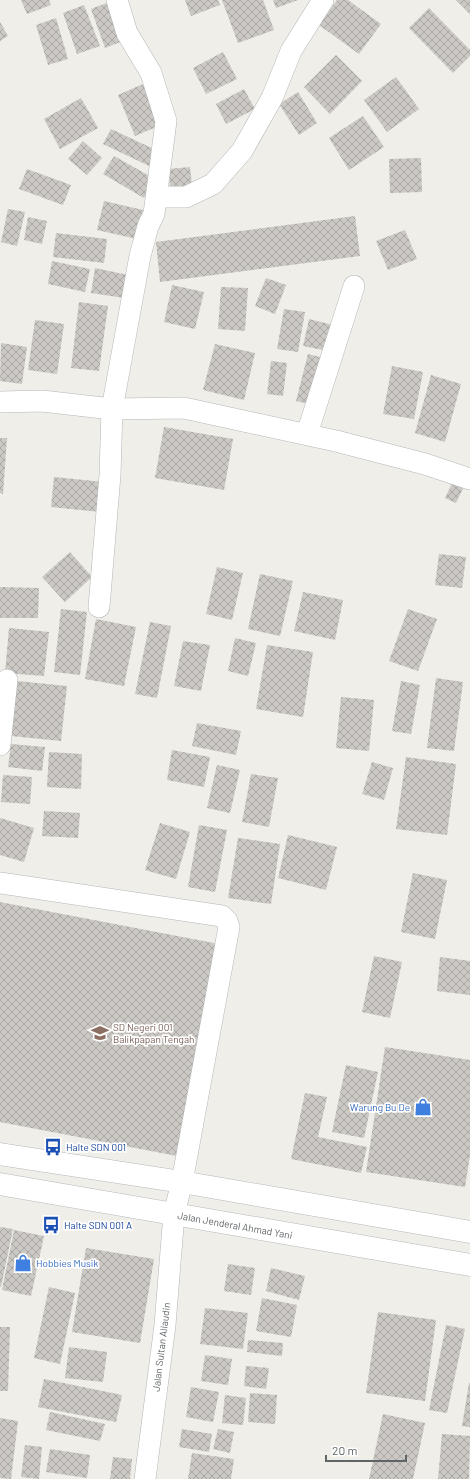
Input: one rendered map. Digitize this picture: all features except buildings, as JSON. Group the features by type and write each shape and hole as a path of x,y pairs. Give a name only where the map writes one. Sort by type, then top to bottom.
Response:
{"main road":[{"path":"0,1154 182,1182 470,1232"},
{"name":"Jalan Jenderal Ahmad Yani","path":"0,1184 470,1265"}],"street":[{"path":"99,607 110,475 112,408 140,256 158,197 166,121 151,73 127,33 117,0"},
{"path":"158,197 186,197 213,184 242,151 272,98 291,51 323,0"},
{"path":"308,434 354,286"},
{"path":"0,402 42,401 112,408 184,408 308,434 425,464 470,479"},
{"path":"0,745 7,680"},
{"name":"Jalan Sultan Allaudin","path":"0,883 222,916 227,921 229,927 227,947 182,1182 174,1214 165,1325 145,1479"}],"place":[{"name":"SD Negeri 001 Balikpapan Tengah","path":"100,1033"},
{"name":"Warung Bu De","path":"423,1107"},
{"name":"Halte SDN 001","path":"53,1147"},
{"name":"Halte SDN 001 A","path":"51,1225"},
{"name":"Hobbies Musik","path":"23,1263"}]}
